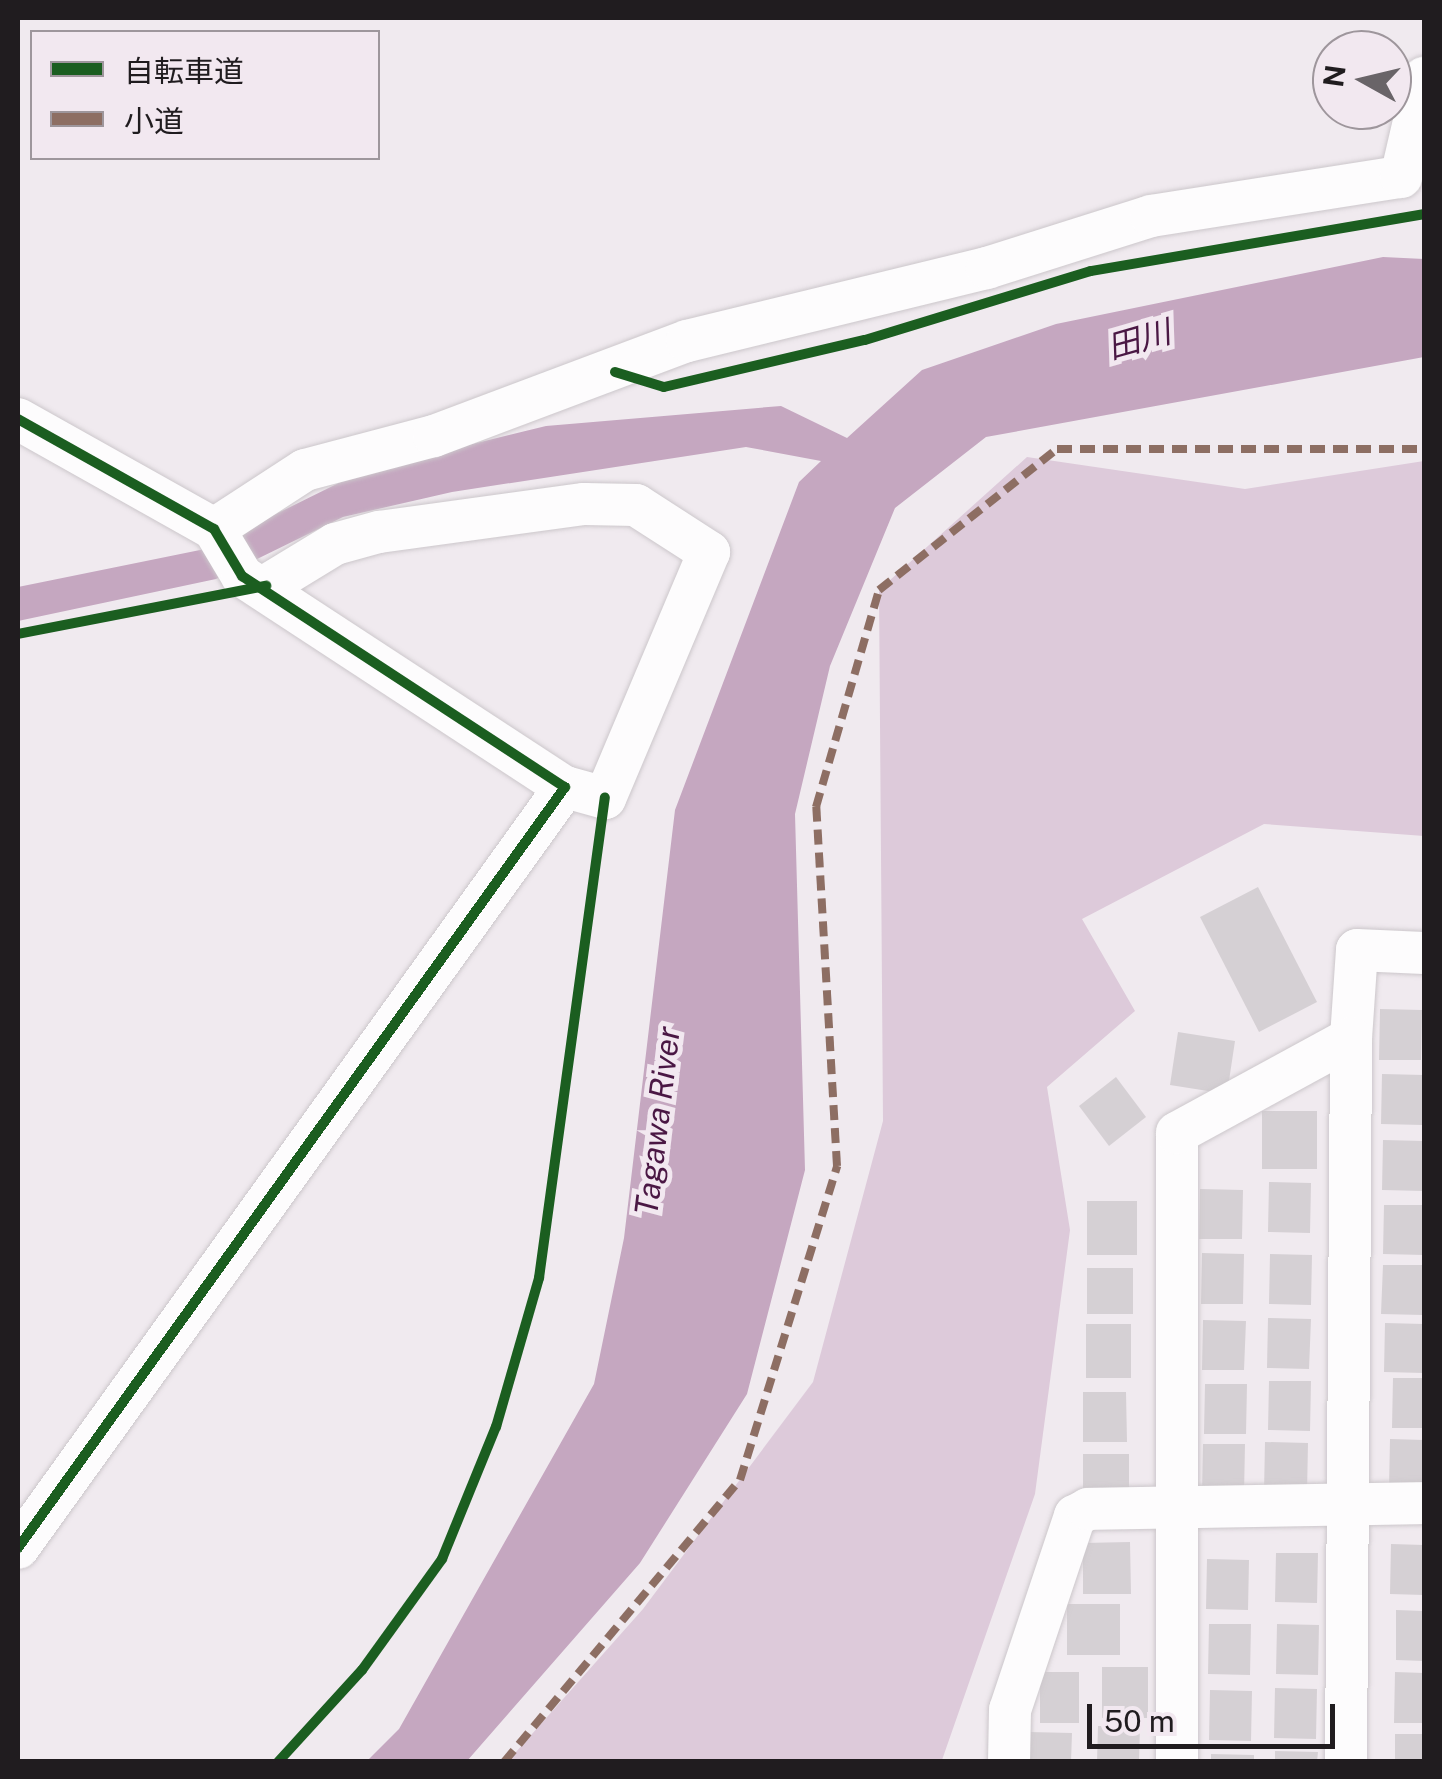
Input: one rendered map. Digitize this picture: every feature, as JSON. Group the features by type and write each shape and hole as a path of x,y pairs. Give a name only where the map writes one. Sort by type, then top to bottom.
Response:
{"street":[{"path":"214,529 306,470 434,436 687,341 987,268 1151,216 1401,177 1424,78"},
{"path":"18,420 214,529 254,581 565,787 605,798 710,552 636,506 584,504 378,532 335,544 254,581"},
{"path":"18,1548 565,787"},
{"path":"1346,1762 1343,1504 1351,1038 1358,950 1424,953"},
{"path":"1176,1762 1182,1505 1176,1133 1351,1038"},
{"path":"1009,1762 1010,1710 1075,1516 1182,1505 1424,1503"}],"shaded area":[{"path":"1027,457 1245,489 1424,461 1424,836 1264,824 1082,919 1135,1011 1047,1087 1070,1230 1035,1494 942,1760 508,1761 643,1609 813,1382 883,1121 879,590"}],"water":[{"path":"1383,257 1424,259 1424,357 986,437 895,508 830,666 795,814 805,1170 747,1394 640,1563 467,1761 367,1761 399,1729 594,1384 624,1238 675,810 799,482 821,461 746,447 452,492 343,517 216,579 18,621 18,587 205,549 363,471 546,426 781,406 847,438 922,370 1056,324"}],"building":[{"path":"1258,887 1317,1002 1259,1032 1200,917"},
{"path":"1380,1009 1422,1010 1421,1060 1379,1060"},
{"path":"1178,1032 1235,1041 1227,1094 1170,1085"},
{"path":"1382,1074 1424,1075 1423,1125 1381,1124"},
{"path":"1116,1077 1146,1117 1109,1146 1079,1106"},
{"path":"1262,1111 1317,1111 1317,1169 1262,1169"},
{"path":"1383,1140 1424,1141 1424,1191 1382,1190"},
{"path":"1269,1182 1311,1183 1310,1233 1268,1232"},
{"path":"1200,1189 1243,1190 1242,1239 1199,1239"},
{"path":"1087,1201 1137,1201 1137,1255 1087,1255"},
{"path":"1384,1205 1424,1205 1424,1255 1383,1254"},
{"path":"1202,1253 1244,1254 1243,1304 1201,1304"},
{"path":"1270,1254 1312,1255 1311,1305 1269,1304"},
{"path":"1383,1265 1424,1265 1423,1315 1381,1314"},
{"path":"1087,1268 1133,1268 1133,1314 1087,1314"},
{"path":"1268,1318 1311,1319 1309,1369 1267,1368"},
{"path":"1203,1320 1246,1321 1244,1370 1202,1370"},
{"path":"1385,1323 1424,1324 1424,1373 1384,1372"},
{"path":"1086,1324 1131,1324 1131,1378 1086,1378"},
{"path":"1393,1378 1424,1378 1424,1428 1392,1428"},
{"path":"1269,1381 1311,1381 1310,1431 1268,1430"},
{"path":"1205,1384 1247,1384 1246,1434 1204,1434"},
{"path":"1083,1392 1126,1392 1127,1442 1083,1442"},
{"path":"1390,1439 1424,1440 1424,1489 1389,1489"},
{"path":"1265,1442 1308,1443 1307,1493 1264,1492"},
{"path":"1203,1444 1245,1444 1244,1494 1202,1493"},
{"path":"1083,1454 1129,1454 1129,1501 1083,1501"},
{"path":"1130,1542 1131,1594 1083,1594 1083,1543"},
{"path":"1391,1544 1424,1545 1424,1595 1390,1594"},
{"path":"1276,1553 1318,1553 1317,1603 1275,1602"},
{"path":"1207,1559 1249,1560 1248,1610 1206,1609"},
{"path":"1067,1604 1120,1604 1120,1655 1067,1655"},
{"path":"1396,1610 1424,1611 1424,1661 1396,1660"},
{"path":"1209,1624 1251,1624 1250,1675 1208,1674"},
{"path":"1277,1624 1319,1625 1318,1675 1276,1674"},
{"path":"1102,1667 1148,1667 1148,1718 1102,1718"},
{"path":"1040,1672 1079,1672 1079,1723 1040,1723"},
{"path":"1395,1672 1424,1673 1424,1723 1394,1723"},
{"path":"1275,1688 1317,1689 1316,1739 1274,1738"},
{"path":"1210,1690 1252,1691 1251,1741 1209,1740"},
{"path":"1098,1726 1140,1727 1139,1762 1097,1762"},
{"path":"1029,1732 1072,1733 1071,1762 1028,1762"},
{"path":"1395,1734 1424,1734 1424,1762 1395,1762"},
{"path":"1275,1751 1318,1752 1317,1762 1275,1762"},
{"path":"1211,1754 1254,1755 1254,1762 1211,1762"}],"marked path":[{"path":"504,1762 740,1480 837,1166 816,807 879,590 1057,449 1424,449"}],"cycle path":[{"path":"615,372 664,387 865,340 1091,271 1424,214"},
{"path":"18,419 214,529 242,576 565,787 18,1548"},
{"path":"18,634 266,586"},
{"path":"278,1762 362,1670 442,1559 496,1427 539,1278 605,798"}],"water label":[{"name":"田川","path":"1139,340"},
{"name":"Tagawa River","path":"658,1121"}]}
